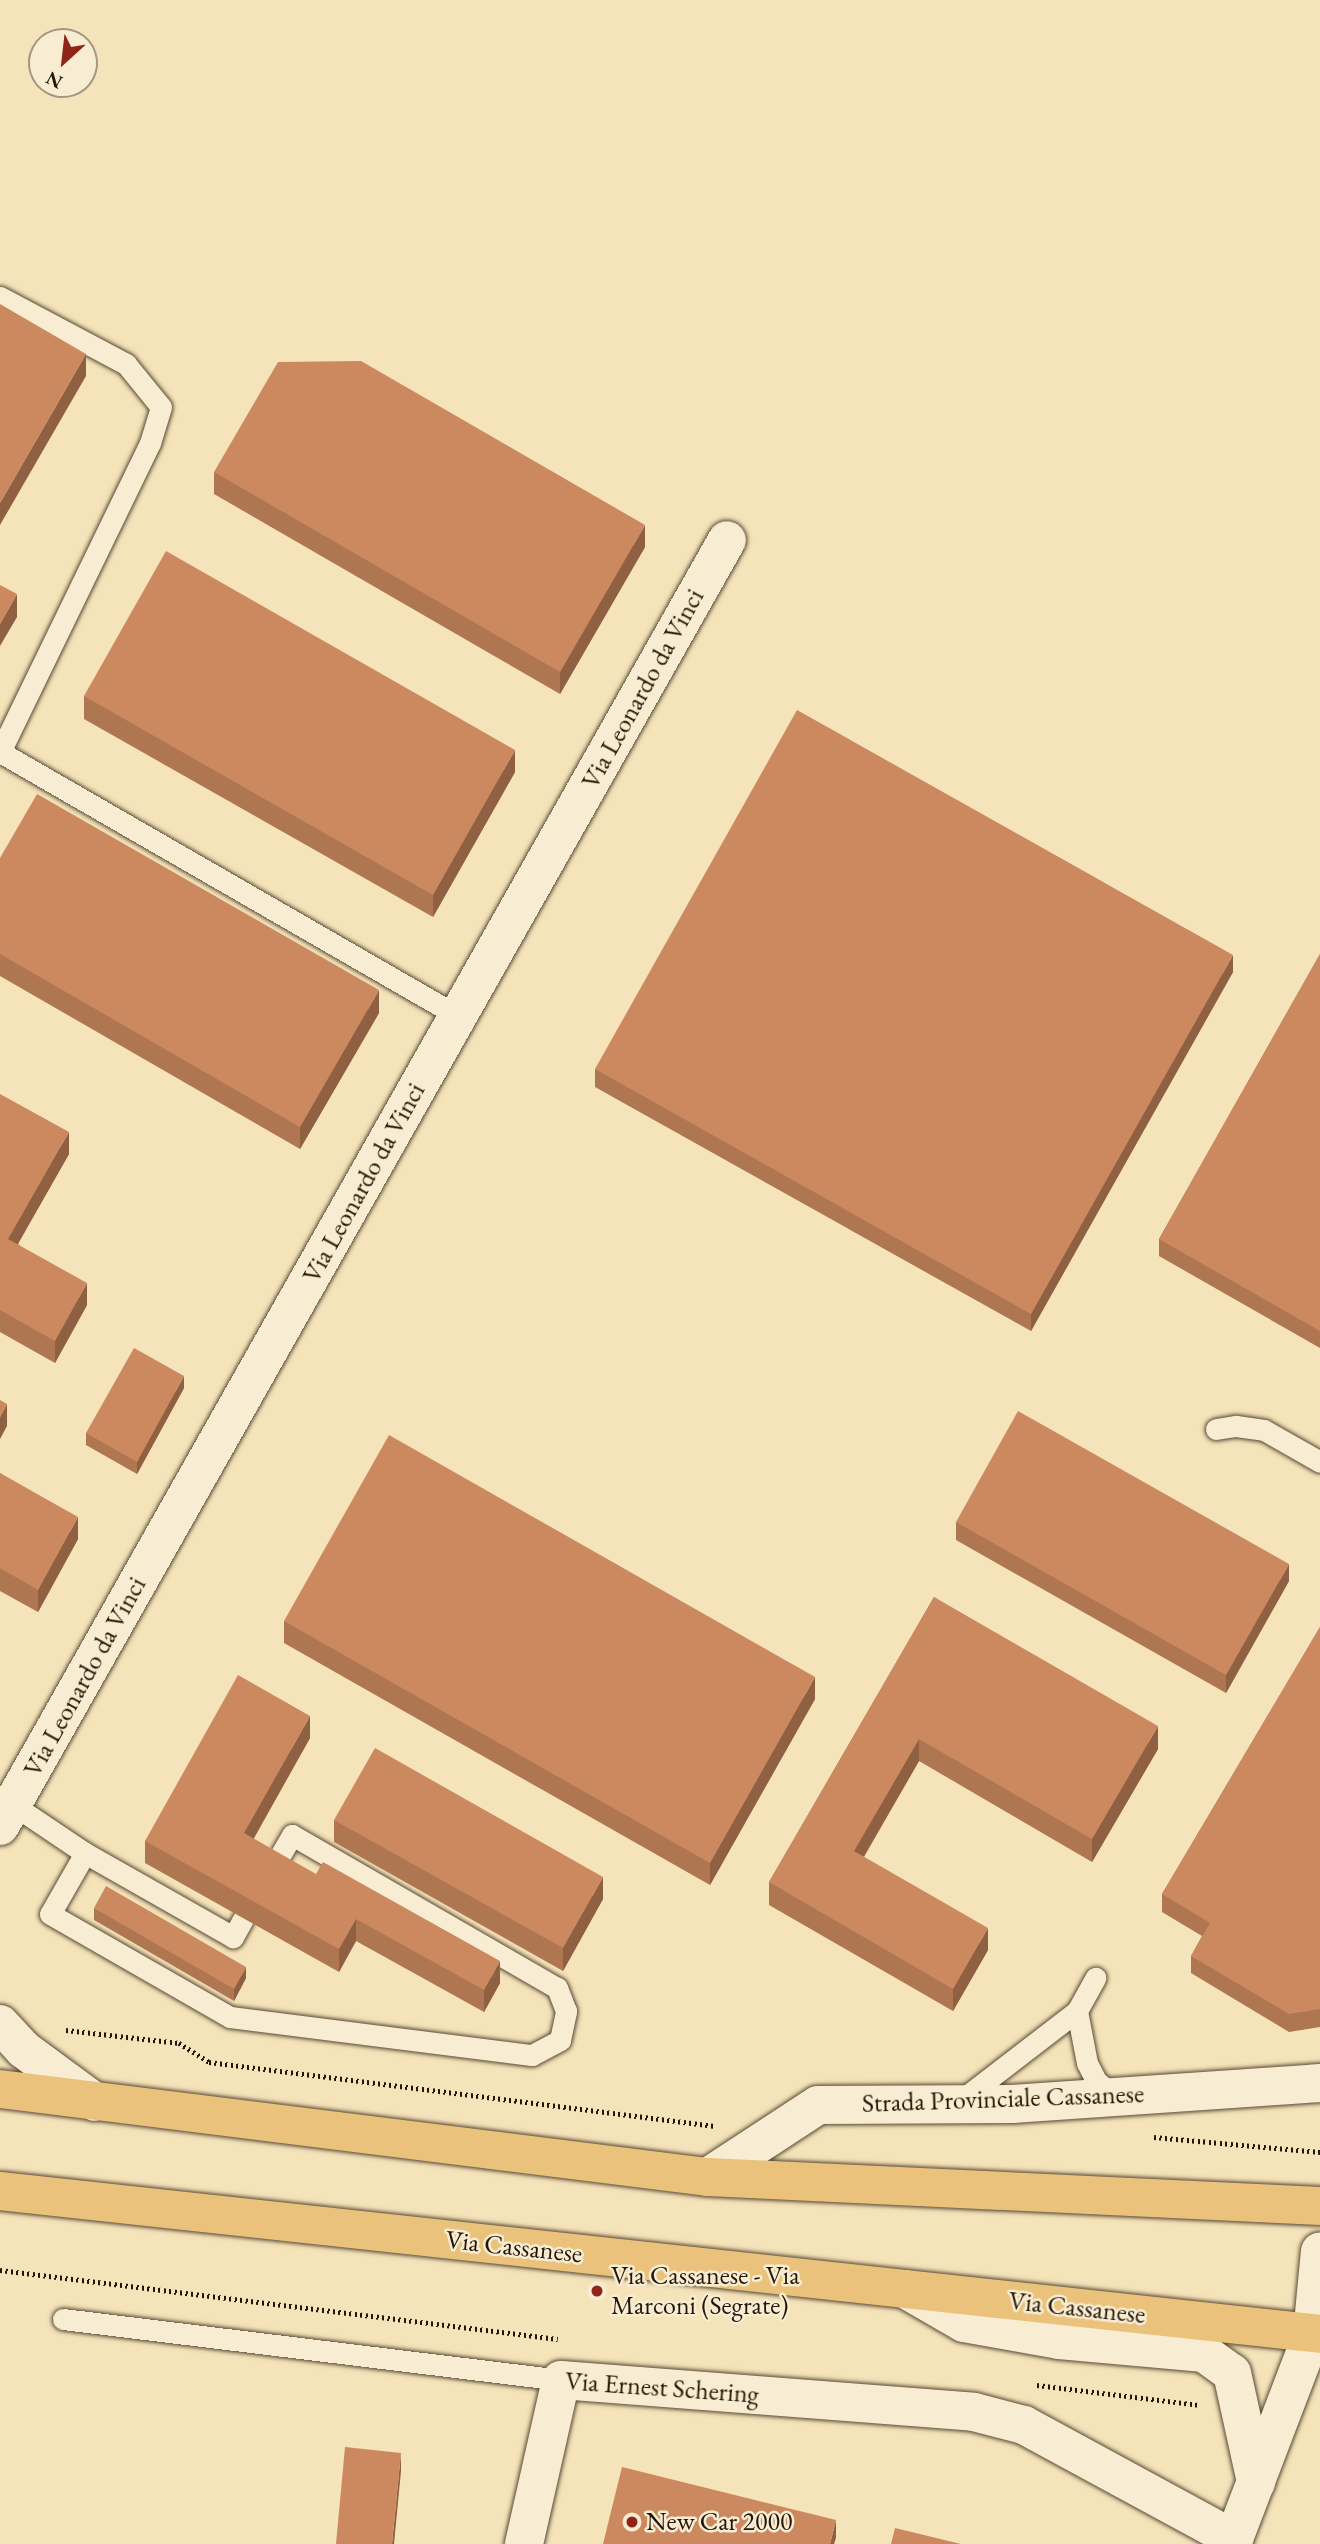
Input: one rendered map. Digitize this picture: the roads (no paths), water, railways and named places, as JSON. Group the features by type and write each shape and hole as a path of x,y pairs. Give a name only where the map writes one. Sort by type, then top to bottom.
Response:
{"main road":[{"path":"0,2089 708,2177 1320,2206"},
{"name":"Via Cassanese","path":"0,2191 1316,2334"}],"street":[{"name":"Via Leonardo da Vinci","path":"6,1815 727,540"},
{"path":"12,2036 95,2102"},
{"name":"Strada Provinciale Cassanese","path":"708,2177 818,2105 955,2104 1116,2097 1320,2083"},
{"path":"1233,2542 1316,2334 1320,2251"},
{"path":"905,2289 964,2323 1059,2340 1204,2353 1232,2373 1241,2403 1256,2482"},
{"path":"524,2544 561,2380"},
{"name":"Via Ernest Schering","path":"561,2380 974,2412 1024,2425 1233,2542"}],"lane":[{"path":"0,297 126,364 161,407 150,443 0,752 458,1016"},
{"path":"1216,1429 1236,1426 1264,1430 1320,1462"},
{"path":"6,1815 85,1853 233,1937 243,1919"},
{"path":"85,1853 50,1914 230,2017 532,2055 560,2040 566,2011 557,1988 292,1835 271,1871"},
{"path":"955,2104 1077,2011 1095,1978"},
{"path":"1077,2011 1087,2063 1097,2081 1116,2097"},
{"name":"Via Ernest Schering","path":"63,2319 561,2380"}],"place":[{"name":"Via Cassanese - Via Marconi (Segrate)","path":"597,2291"},
{"name":"New Car 2000","path":"632,2522"}]}
